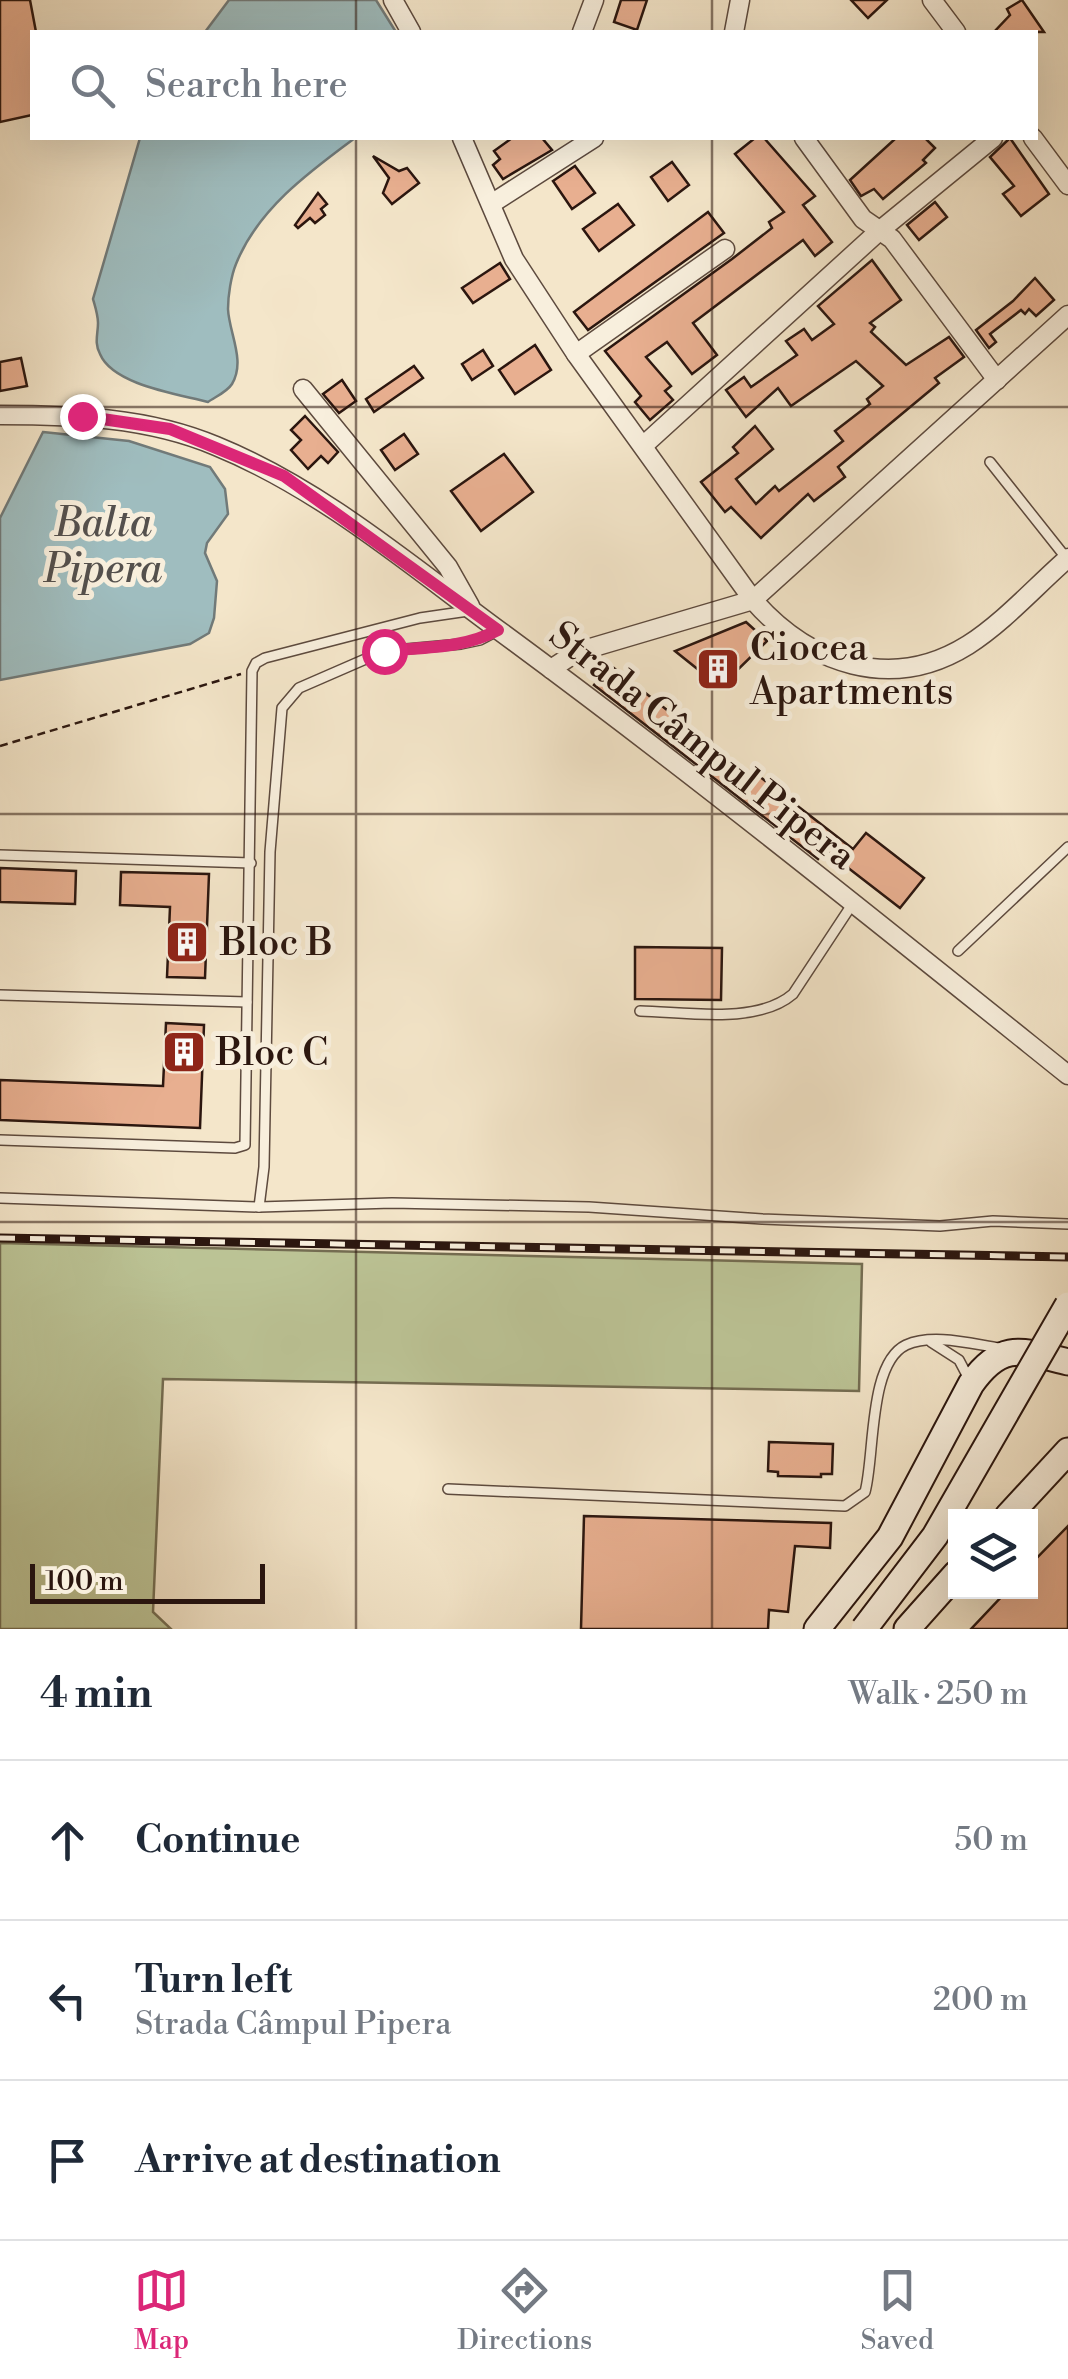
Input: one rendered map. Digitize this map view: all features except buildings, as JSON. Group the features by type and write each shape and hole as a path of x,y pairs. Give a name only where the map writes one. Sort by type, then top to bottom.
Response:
{"main road":[{"path":"864,1629 943,1522 1068,1306"},
{"path":"817,1629 890,1537 972,1384 993,1359 1017,1350 1068,1362"},
{"path":"1014,1509 1068,1451"},
{"path":"906,1629 948,1583"}],"street":[{"path":"393,0 410,30"},
{"path":"583,30 594,0"},
{"path":"734,30 740,0"},
{"path":"932,0 954,30"},
{"path":"463,140 514,259 576,354 753,600 772,622 796,640 863,669 894,670 948,656 972,642 1068,558"},
{"path":"490,204 591,140"},
{"path":"805,140 863,219 892,239 997,380"},
{"path":"644,445 878,232 991,140"},
{"path":"1034,140 1068,185"},
{"path":"576,354 724,249"},
{"path":"551,669 577,652 753,600 1068,314"},
{"path":"303,389 448,568 472,610"},
{"name":"Strada Câmpul Pipera","path":"0,414 128,421 170,429 216,446 304,489 551,669 853,902 1068,1075"}],"lane":[{"path":"990,462 1068,558"},
{"path":"0,1140 236,1148 245,1145 252,670 266,658 420,618 472,610"},
{"path":"259,1206 264,1167 270,852 282,708 298,688 384,651 461,644 498,630"},
{"path":"958,951 1068,847"},
{"path":"0,855 251,863"},
{"path":"640,1012 756,1012 780,1005 793,994 853,902"},
{"path":"0,996 248,1002"},
{"path":"0,1198 259,1206 392,1203 570,1206 900,1225 957,1226 993,1221 1068,1224"},
{"path":"448,1489 845,1506 865,1492 878,1394 890,1360 906,1345 929,1341 1017,1350"},
{"path":"929,1341 958,1360 972,1384"}],"path":[{"path":"0,746 252,670"}],"green space":[{"path":"0,1243 862,1264 859,1391 163,1379 153,1612 171,1629 0,1629"}],"water":[{"path":"229,0 376,0 395,30 206,30"},
{"name":"Balta Pipera","path":"139,140 352,140 286,193 246,244 234,269 228,309 237,356 236,375 227,389 208,402 132,381 107,365 97,346 98,320 93,299"},
{"name":"Balta Pipera","path":"43,432 129,441 210,467 225,489 228,514 207,543 205,553 217,581 209,633 190,644 0,680 0,518"}],"railway":[{"path":"0,1238 1068,1257"}],"place":[{"name":"Ciocea Apartments","path":"718,669"},
{"name":"Bloc B","path":"187,942"},
{"name":"Bloc C","path":"184,1052"}],"route":[{"path":"82,416 170,429 284,476 498,630 461,644 384,651"}]}
